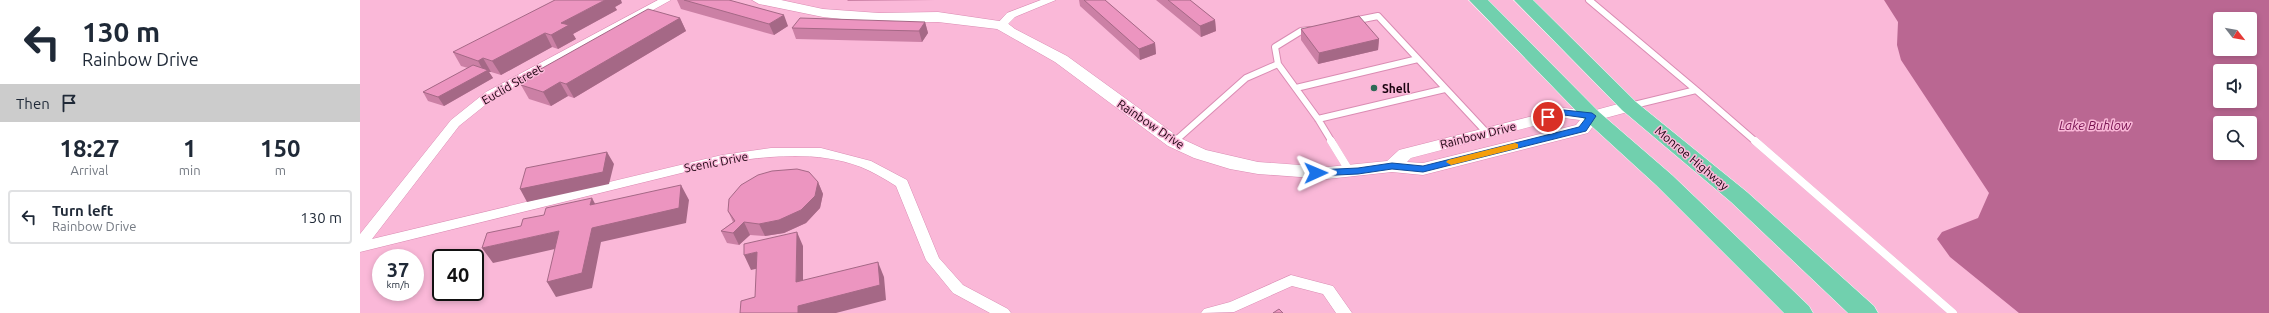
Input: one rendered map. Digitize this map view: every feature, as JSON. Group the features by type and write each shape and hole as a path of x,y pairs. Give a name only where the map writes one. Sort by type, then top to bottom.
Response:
{"highway":[{"path":"1478,0 1592,116 1664,180 1800,313"},
{"name":"Monroe Highway","path":"1523,0 1629,106 1738,197 1865,313"}],"street":[{"name":"Euclid Street","path":"360,246 455,123 467,113 490,95 666,0"},
{"name":"Rainbow Drive","path":"759,0 823,13 879,18 938,17 1001,25 1010,32 1061,59 1174,142 1200,154 1258,168 1327,173 1350,172 1392,166 1423,169 1582,129 1592,116"},
{"path":"1001,25 1011,15 1051,0"},
{"name":"Rainbow Drive","path":"1392,166 1405,154 1564,113 1592,116 1629,106"},
{"name":"Scenic Drive","path":"360,246 722,160 771,152 821,152 866,164 902,183 934,260 958,289 1003,313"},
{"path":"1209,313 1234,306 1291,280 1328,290 1344,313"}],"lane":[{"path":"1589,0 1696,90 1953,313"},
{"path":"1347,22 1378,16 1487,133"},
{"path":"1317,28 1301,31 1275,47 1278,64 1318,119 1350,172"},
{"path":"1296,88 1333,82 1349,75 1418,59"},
{"path":"1174,142 1246,78 1278,64"},
{"path":"1388,66 1393,72"},
{"path":"1370,71 1375,76"},
{"path":"1349,75 1354,81"},
{"path":"1318,119 1445,89"},
{"path":"1409,90 1415,96"},
{"path":"1629,106 1696,90"},
{"path":"1390,95 1395,101"},
{"path":"1370,99 1375,105"},
{"path":"1351,104 1355,110"}],"water":[{"name":"Lake Buhlow","path":"1884,0 2269,0 2269,313 2019,313 1950,257 1937,239 1942,232 1978,218 1989,193 1901,60 1897,45 1898,22"}],"building":[{"path":"555,0 605,0 561,23 569,25 551,35 545,33 492,61 483,58 478,61 453,52"},
{"path":"684,0 729,0 784,15 769,24"},
{"path":"1084,0 1105,0 1155,43 1139,49"},
{"path":"1168,0 1190,0 1215,20 1200,26"},
{"path":"648,9 680,18 566,84 560,82 543,92 521,85 528,81 521,80"},
{"path":"1359,16 1379,39 1319,53 1301,29"},
{"path":"800,18 925,22 919,31 792,28"},
{"path":"473,65 488,70 438,97 423,92"},
{"path":"607,152 603,172 520,189 526,168"},
{"path":"797,169 809,172 818,182 815,196 801,210 779,220 759,224 744,222 733,233 721,231 735,221 728,211 729,199 741,185 758,175 772,171"},
{"path":"681,185 679,208 592,228 582,273 547,282 559,231 482,248 487,233 521,226 523,219 544,215 546,208 592,198 590,205"},
{"path":"797,232 796,282 878,262 880,285 798,306 798,313 740,313 741,301 755,297 757,252 744,255 744,244"},
{"path":"1279,309 1283,313 1273,313"}],"slow traffic":[{"path":"1451,162 1515,146"}],"place":[{"name":"Shell","path":"1374,88"}],"route":[{"path":"1316,173 1358,171 1392,166 1423,169 1582,129 1592,116 1564,113 1548,117"}]}
